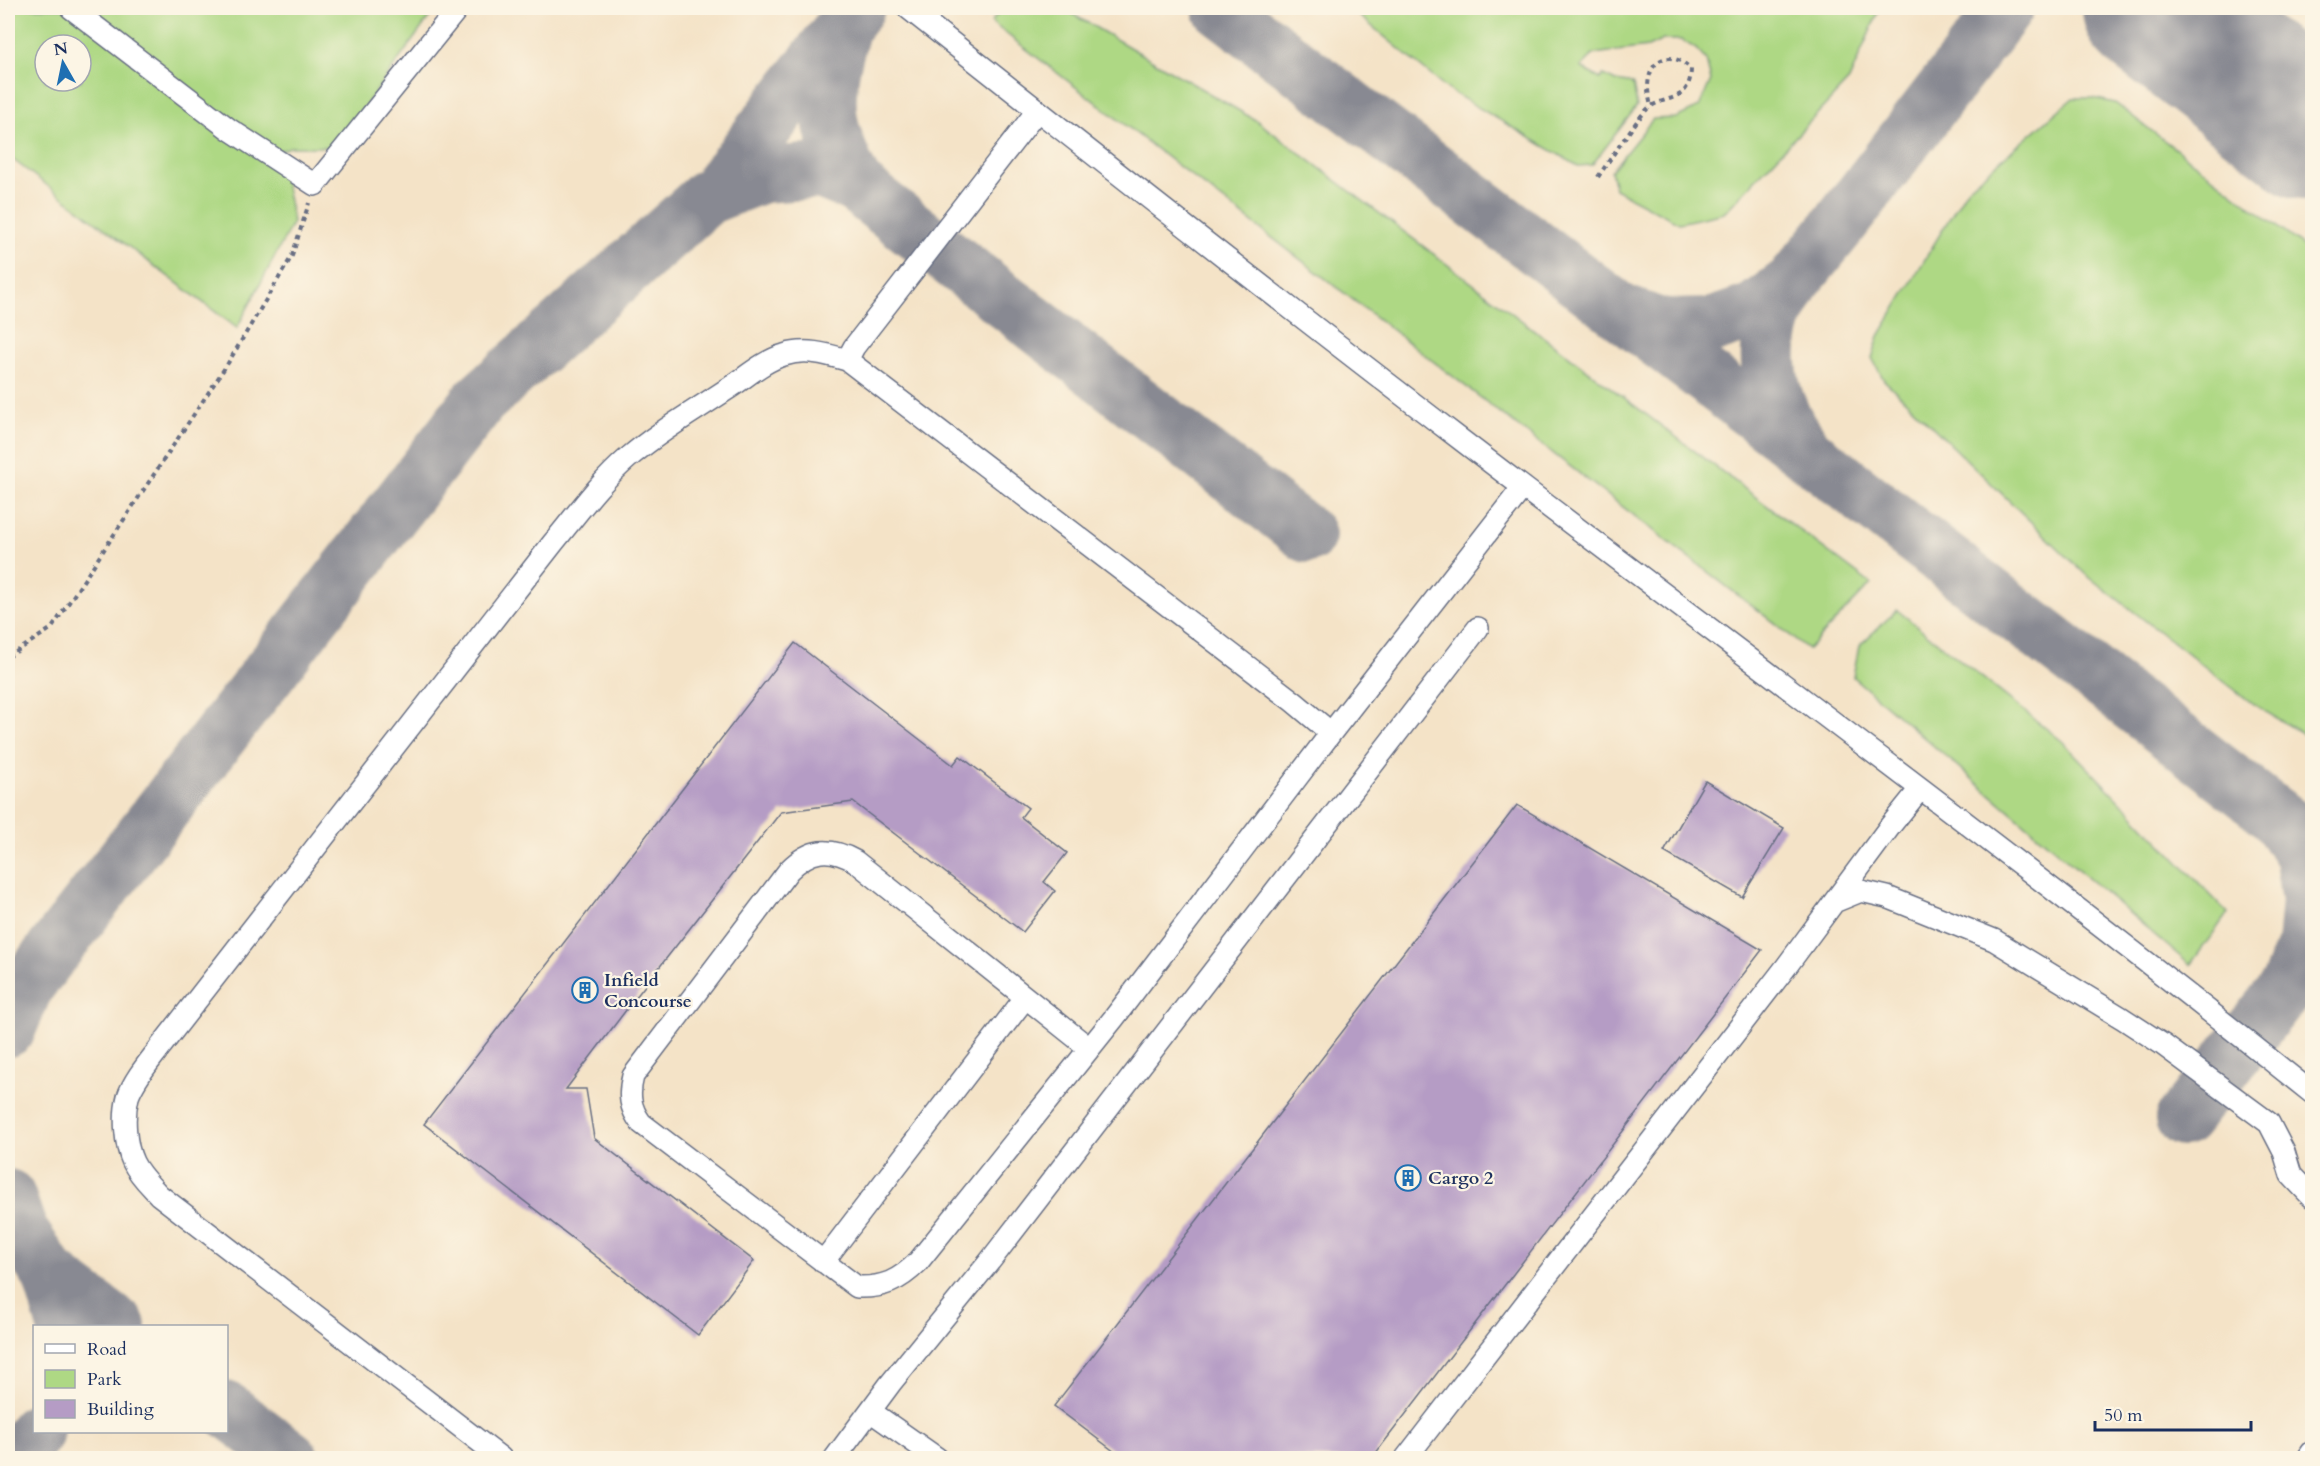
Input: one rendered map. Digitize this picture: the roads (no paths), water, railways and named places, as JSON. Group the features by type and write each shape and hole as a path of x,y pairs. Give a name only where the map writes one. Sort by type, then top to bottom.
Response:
{"lane":[{"path":"71,8 229,129 315,185 458,8"},
{"path":"908,8 1523,487 1920,789 2313,1093"},
{"path":"847,360 854,347 1038,111"},
{"path":"501,1458 159,1195 132,1162 126,1119 129,1096 161,1046 599,486 628,458 672,425 783,355 803,351 822,353 847,360 1294,702 1331,733"},
{"path":"1089,1048 855,861 842,854 828,851 813,853 799,860 789,870 633,1077 630,1101 641,1124 857,1287 874,1287 891,1283 906,1274 1089,1048 1523,487"},
{"path":"835,1458 990,1261 1478,628"},
{"path":"1406,1458 1772,986 1920,789"},
{"path":"1833,902 1861,891 1887,897 1940,918 1994,940 2122,1018 2162,1044 2268,1123 2284,1152 2291,1175 2313,1197"},
{"path":"823,1262 1025,998"},
{"path":"870,1411 937,1458"},
{"path":"2308,1458 2313,1452"}],"place":[{"name":"Infield Concourse","path":"585,990"},
{"name":"Cargo 2","path":"1408,1178"}]}
